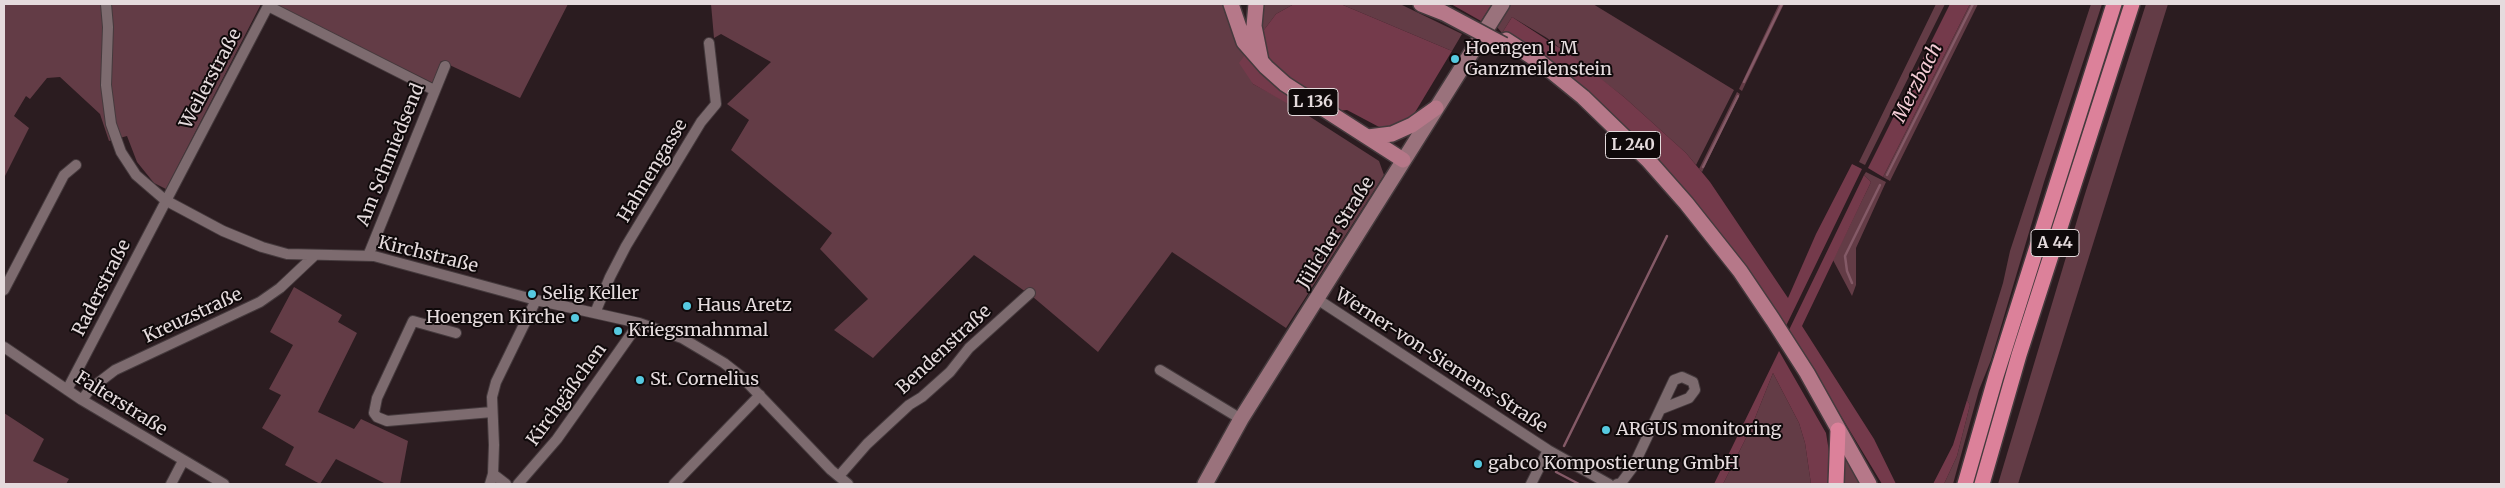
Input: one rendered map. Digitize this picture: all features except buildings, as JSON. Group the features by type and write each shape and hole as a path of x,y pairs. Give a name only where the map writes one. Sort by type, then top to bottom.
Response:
{"highway":[{"name":"A 44","path":"1965,484 1996,376 2114,4"},
{"name":"A 44","path":"1982,484 2020,355 2132,4"},
{"path":"1836,484 1838,430"}],"main road":[{"name":"L 136","path":"1231,4 1244,42 1262,63 1285,84 1403,160"},
{"name":"L 136","path":"1238,4 1238,21"},
{"path":"1256,4 1254,26 1262,63"},
{"name":"L 240","path":"1421,4 1445,8 1540,62 1583,97 1648,160 1686,203 1740,271 1807,373 1869,484"},
{"name":"Jülicher Straße","path":"1205,484 1241,419 1502,4"},
{"path":"1368,137 1392,134 1412,125 1436,108"},
{"name":"L 240","path":"1807,373 1836,410 1880,484"}],"street":[{"name":"Kirchstraße","path":"106,4 108,27 106,86 111,124 122,152 136,175 165,200 205,222 246,241 287,254 368,256 536,300 638,323 682,338 742,376 848,484"},
{"name":"Weilerstraße","path":"165,200 268,6 434,90"},
{"name":"Hahnengasse","path":"595,313 610,277 626,246 701,122 716,104 709,42"},
{"name":"Am Schmiedsend","path":"368,256 445,66"},
{"path":"4,290 64,175 76,165"},
{"name":"Raderstraße","path":"67,390 165,200"},
{"name":"Kreuzstraße","path":"82,400 90,389 115,370 260,302 286,282 315,255"},
{"name":"Bendenstraße","path":"839,476 868,444 909,404 922,396 950,372 968,348 1030,293"},
{"name":"Werner-von-Siemens-Straße","path":"1317,299 1548,450 1609,484"},
{"path":"490,484 493,474 492,397 496,382 536,300"},
{"path":"456,333 414,319 377,398 374,413 377,417 387,421 492,412"},
{"name":"Kirchgäßchen","path":"518,484 557,439 638,323"},
{"name":"Falterstraße","path":"4,347 82,400 224,484"},
{"path":"1160,370 1241,419"},
{"path":"674,484 760,395"},
{"path":"1617,484 1621,483 1633,467 1661,409"},
{"name":"Werner-von-Siemens-Straße","path":"1531,484 1548,450"},
{"path":"171,484 183,461"},
{"path":"493,474 506,484"}],"shaded area":[{"path":"4,4 261,4 166,189 154,183 137,162 127,136 109,141 100,114 60,77 47,78 30,99 26,96 14,116 29,128 4,178"},
{"path":"273,4 568,4 520,98 441,61 433,83"},
{"path":"711,4 1223,4 1245,54 1253,84 1287,102 1379,161 1384,175 1286,328 1172,252 1098,352 1033,297 974,255 873,358 834,330 868,299 820,249 832,233 731,150 749,120 727,104 771,62 721,34 714,38"},
{"path":"1264,4 1294,4 1276,14 1261,34"},
{"path":"1294,4 1343,5 1452,51 1411,119 1395,128 1381,128 1347,110 1306,114 1253,84 1239,63 1276,14"},
{"path":"1320,4 1400,4 1462,34 1452,51 1343,5"},
{"path":"1451,4 1492,4 1481,21"},
{"path":"1511,4 1593,4 1734,90 1696,165 1686,153 1624,97 1547,38 1512,17 1502,33 1497,27"},
{"path":"1779,4 1784,4 1742,91 1739,89"},
{"path":"1936,4 1945,4 1865,165 1859,162"},
{"path":"1950,4 1970,4 1883,177 1868,168"},
{"path":"1970,4 1978,4 1890,181 1883,177"},
{"path":"2091,4 2102,4 2044,182 1991,360 1979,390 1953,484 1944,484 1957,456 1970,405 1967,400 2003,283 2010,251"},
{"path":"2146,4 2168,4 2018,484 1998,484 2084,197"},
{"path":"1512,17 1575,58 1624,97 1686,153 1710,182 1788,298 1816,234 1852,164 1862,169 1786,326 1738,258 1526,50 1502,33"},
{"path":"1737,92 1740,94 1702,172 1699,169"},
{"path":"1866,172 1886,182 1856,248 1856,285 1852,296 1833,260 1871,182 1864,175"},
{"path":"1864,175 1871,182 1802,326 1874,439 1896,484 1882,484 1789,330"},
{"path":"294,287 342,315 338,322 357,333 318,412 354,429 361,419 408,441 400,484 386,484 336,459 320,484 285,465 294,447 262,428 281,395 269,389 293,345 270,332"},
{"path":"1779,351 1826,433 1832,470 1831,484 1811,484 1805,443 1799,423 1773,373 1751,428 1723,484 1714,484"},
{"path":"1773,373 1799,423 1805,443 1811,484 1723,484 1751,428"},
{"path":"1967,400 1970,405 1957,456 1944,484 1933,484 1953,445"},
{"path":"4,413 44,439 33,461 69,479 66,484 4,484"},
{"path":"1843,455 1860,484 1843,484"}],"waterway":[{"path":"1744,82 1782,4"},
{"name":"Merzbach","path":"1887,175 1973,4"},
{"path":"1703,167 1738,96"},
{"name":"Merzbach","path":"1852,283 1847,271 1845,256 1880,185"},
{"path":"1564,446 1667,236"},
{"path":"1558,464 1556,472 1579,484"}],"place":[{"name":"Hoengen 1 M Ganzmeilenstein","path":"1455,59"},
{"name":"Selig Keller","path":"532,294"},
{"name":"Haus Aretz","path":"687,306"},
{"name":"Hoengen Kirche","path":"575,318"},
{"name":"Kriegsmahnmal","path":"618,331"},
{"name":"St. Cornelius","path":"640,380"},
{"name":"ARGUS monitoring","path":"1606,430"},
{"name":"gabco Kompostierung GmbH","path":"1478,464"}]}
